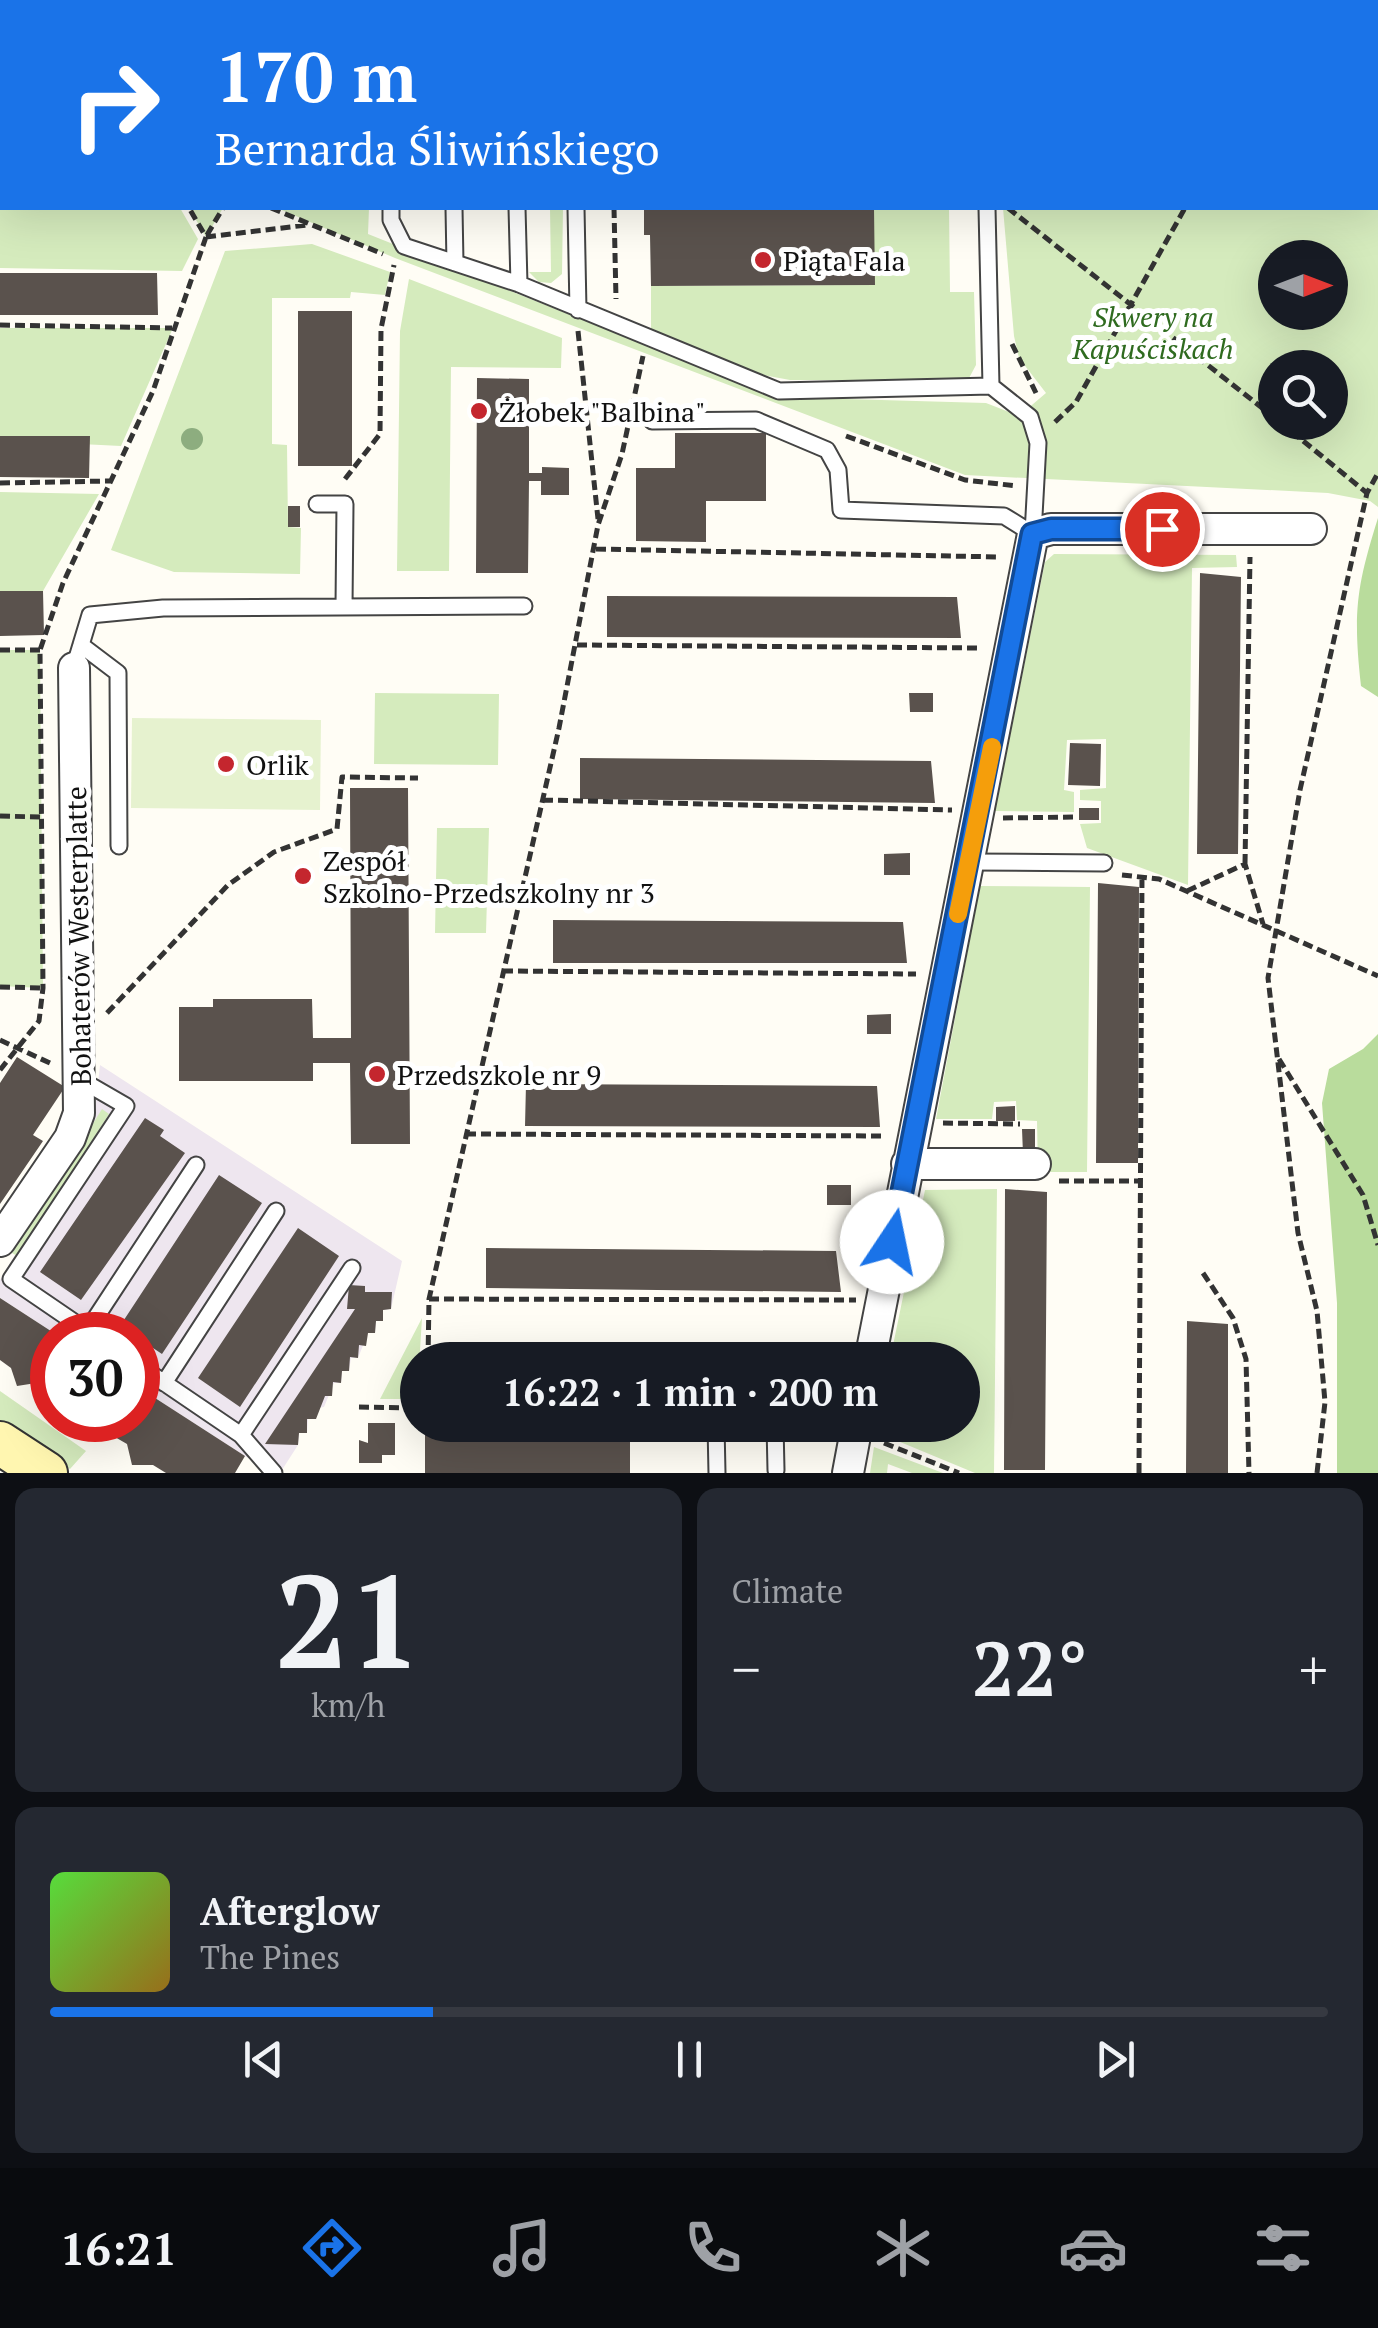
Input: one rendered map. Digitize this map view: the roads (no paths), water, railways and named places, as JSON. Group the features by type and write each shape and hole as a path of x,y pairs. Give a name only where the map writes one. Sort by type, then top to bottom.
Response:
{"street":[{"path":"873,1342 902,1150 968,862 1023,546 1051,529 1311,528"},
{"name":"Bohaterów Westerplatte","path":"0,1241 70,1138 79,1112 77,656"},
{"path":"902,1150 1045,1172"},
{"path":"0,1442 46,1473"},
{"path":"848,1473 858,1442"}],"lane":[{"path":"391,210 391,220 404,246 519,284 779,391 991,386 1030,418 1038,444 1023,546"},
{"path":"454,210 455,263"},
{"path":"518,210 519,284"},
{"path":"576,210 578,310"},
{"path":"987,210 991,386"},
{"path":"652,421 756,420 827,450 838,470 841,510 1004,516 1023,546"},
{"path":"318,504 345,504 344,607"},
{"path":"119,846 118,673 77,656 90,615 163,608 524,606"},
{"path":"968,862 1110,869"},
{"path":"59,1312 11,1279 126,1106 81,1080"},
{"path":"103,1312 196,1165"},
{"path":"164,1383 276,1211"},
{"path":"241,1435 352,1268"},
{"path":"160,1380 241,1435 274,1473"},
{"path":"716,1442 716,1473"},
{"path":"776,1442 776,1470"}],"place":[{"name":"Piąta Fala","path":"763,260"},
{"name":"Żłobek \"Balbina\"","path":"479,411"},
{"name":"Orlik","path":"226,764"},
{"name":"Zespół Szkolno-Przedszkolny nr 3","path":"303,876"},
{"name":"Przedszkole nr 9","path":"377,1074"}],"park label":[{"name":"Skwery na Kapuściskach","path":"1153,332"}]}
